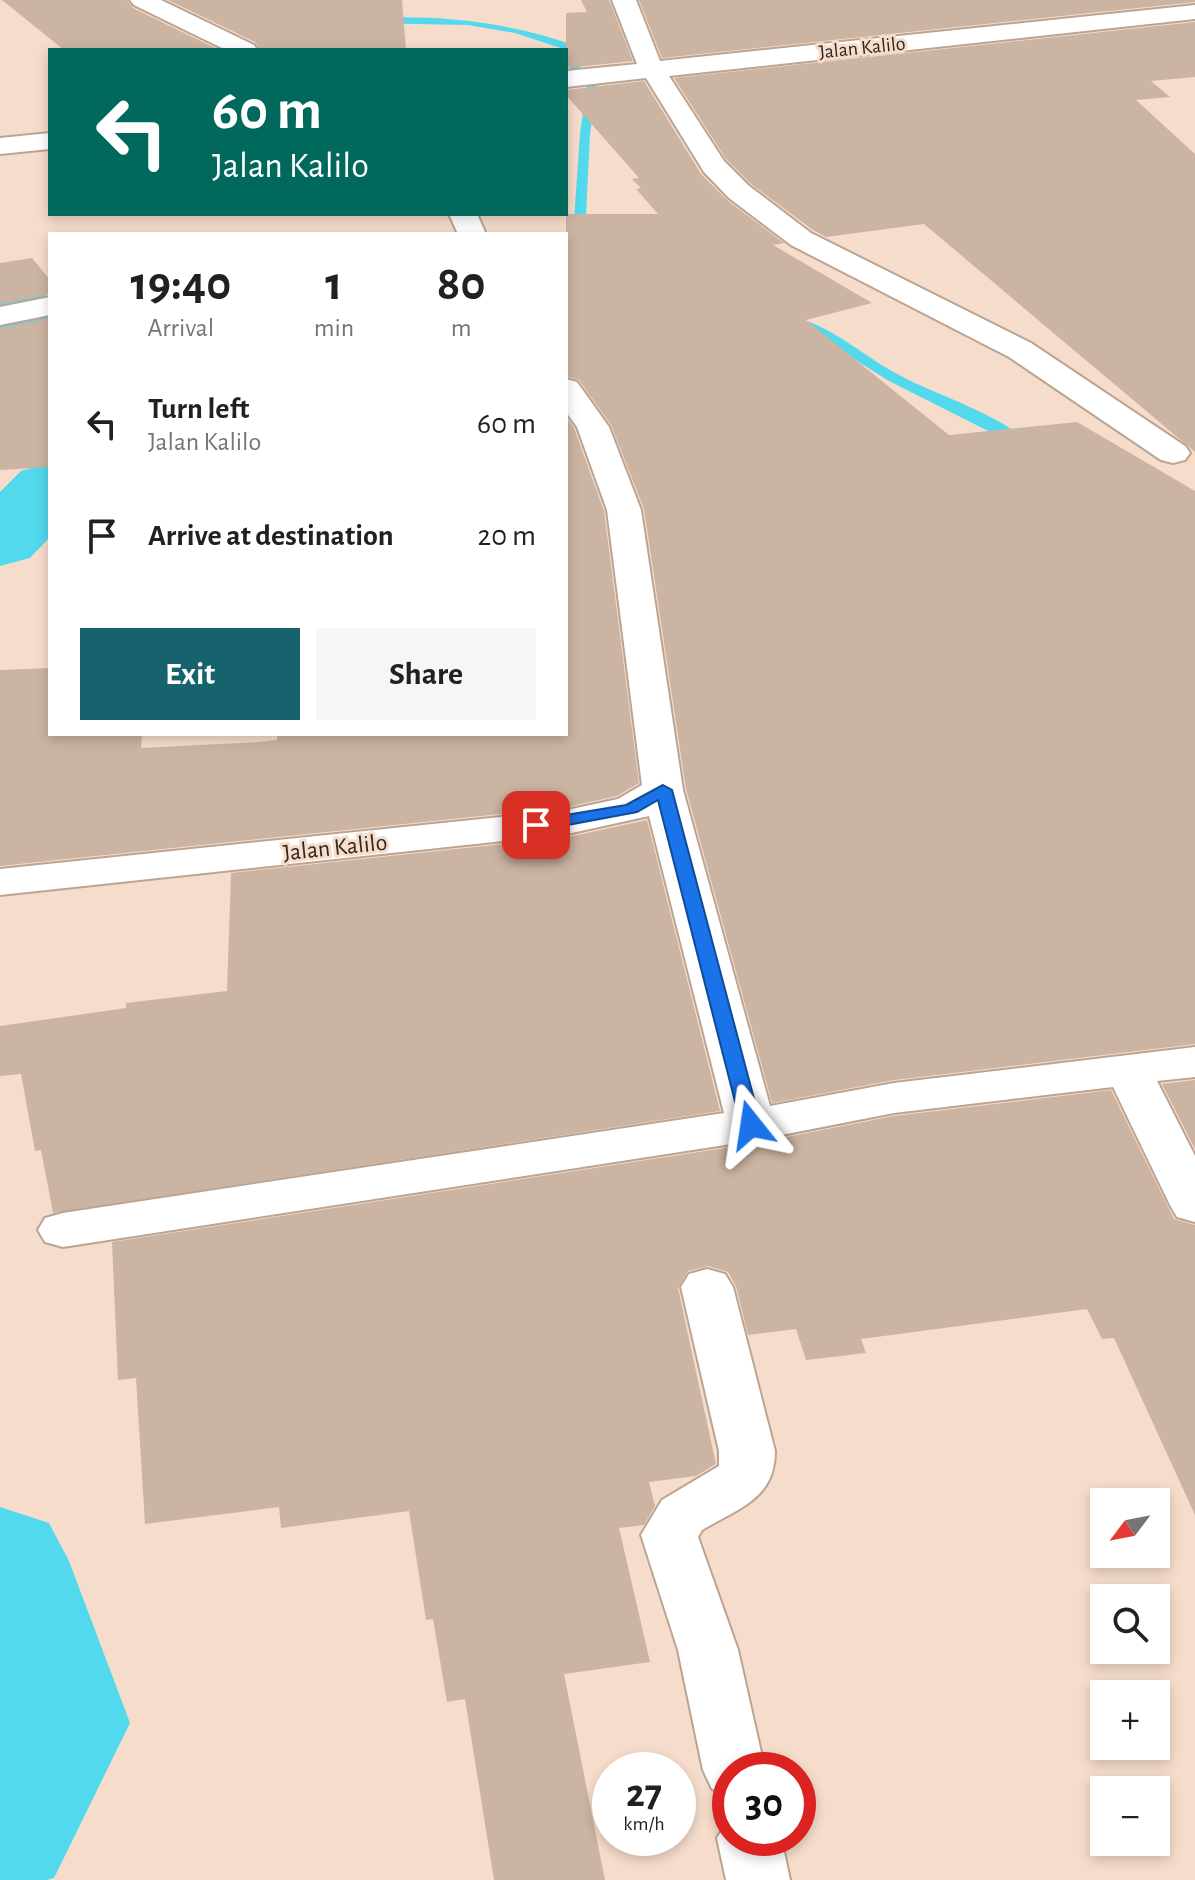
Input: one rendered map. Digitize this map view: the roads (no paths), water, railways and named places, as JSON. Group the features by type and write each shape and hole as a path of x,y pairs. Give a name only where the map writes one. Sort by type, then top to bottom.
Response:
{"street":[{"path":"142,0 241,48"},
{"path":"624,0 642,52 714,166 768,216 858,271 1020,350 1173,453"},
{"path":"1136,0 1185,36"},
{"name":"Jalan Kalilo","path":"568,79 1195,12"},
{"path":"0,146 48,141"},
{"path":"0,316 48,306"},
{"path":"568,392 593,427 624,510 663,790 751,1125"},
{"name":"Jalan Kalilo","path":"0,882 567,822 631,809 663,790"},
{"path":"63,1230 751,1125 894,1098 1195,1062"},
{"path":"1128,1070 1195,1205"},
{"path":"707,1287 747,1451 747,1473 741,1480 682,1515 669,1535 708,1650 730,1752"},
{"path":"753,1856 758,1880"}],"waterway":[{"path":"365,0 359,10 364,21 419,19 493,25 569,47 575,68"},
{"path":"579,235 585,134 592,84"},
{"path":"0,299 48,328"},
{"path":"798,322 824,334 894,378 975,416 1021,442"},
{"path":"0,540 48,490"},
{"path":"0,1561 57,1723 0,1831"}]}
